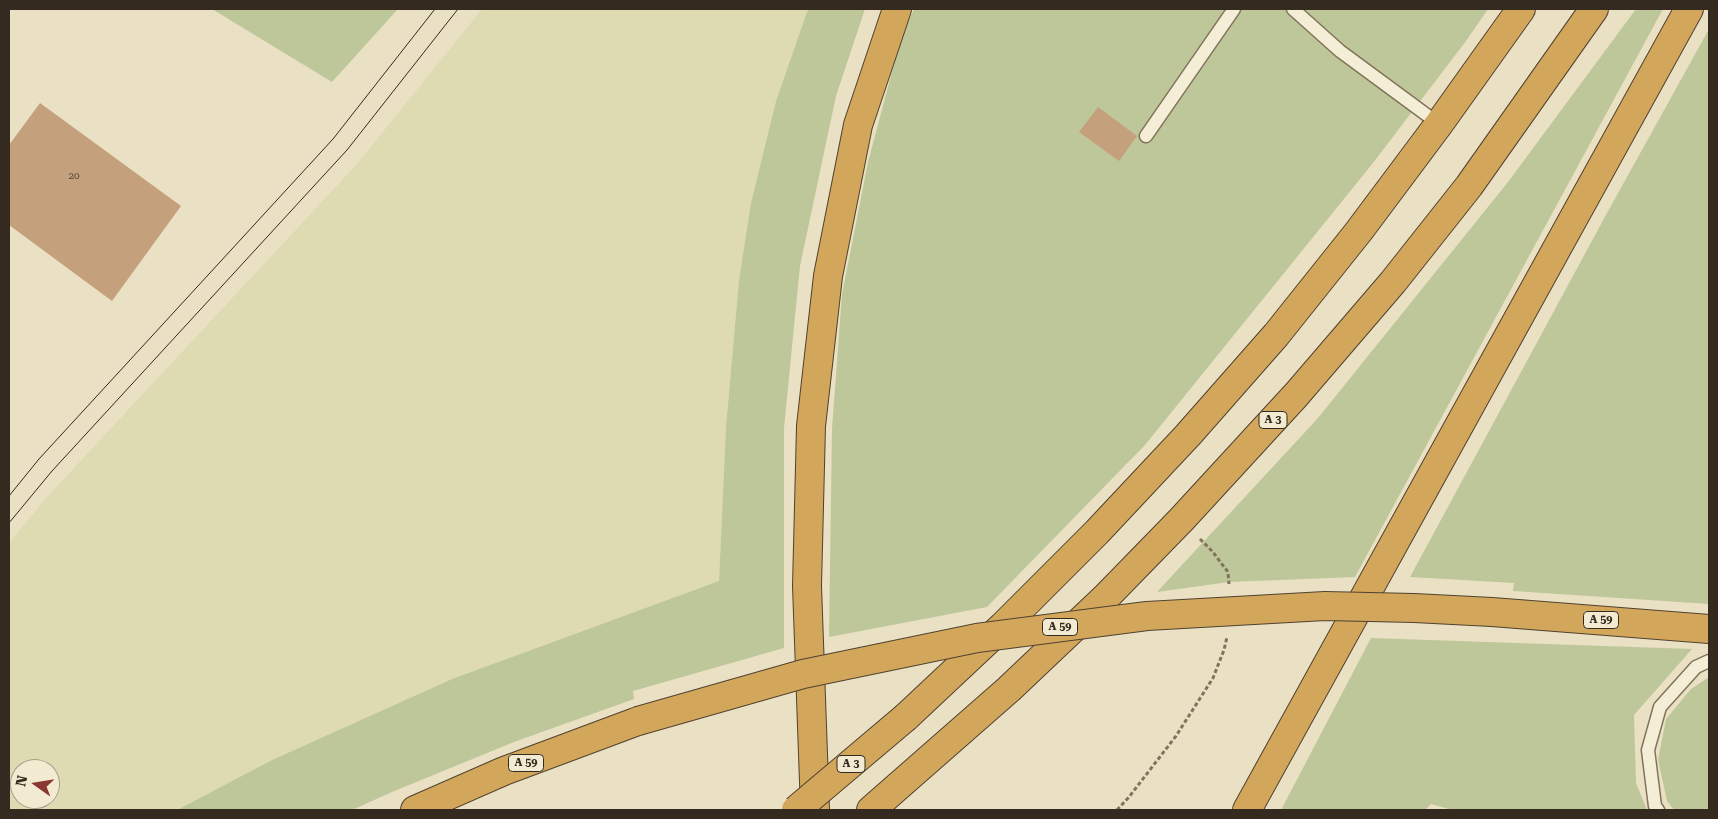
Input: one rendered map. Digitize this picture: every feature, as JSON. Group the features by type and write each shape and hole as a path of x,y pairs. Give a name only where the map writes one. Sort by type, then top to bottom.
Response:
{"highway":[{"path":"816,810 807,586 811,426 828,276 858,125 896,9"},
{"name":"A 3","path":"796,810 906,717 1003,626 1098,532 1188,435 1282,327 1359,231 1522,9"},
{"name":"A 3","path":"871,810 1009,690 1104,598 1181,520 1296,395 1393,282 1469,186 1594,9"},
{"path":"1247,810 1690,9"},
{"name":"A 59","path":"415,810 504,771 638,721 813,672 977,638 1147,616 1325,606 1492,612 1709,629"}],"lane":[{"path":"1146,136 1234,9"},
{"path":"1293,9 1340,51 1439,124"},
{"path":"1658,810 1648,750 1660,707 1696,667 1709,661"}],"path":[{"path":"1181,520 1212,551 1228,572 1230,592"},
{"path":"1117,810 1176,736 1213,678 1224,650 1228,630"}],"shaded area":[{"path":"482,9 808,9 776,101 751,203 739,280 726,427 719,581 452,679 272,760 177,810 9,810 9,543 46,498 357,164"}],"green space":[{"path":"212,9 398,9 332,82"},
{"path":"808,9 865,9 836,96 800,266 784,428 784,648 633,691 634,699 514,742 352,810 177,810 272,760 452,679 719,581 726,427 739,280 751,203 776,101"},
{"path":"914,9 1488,9 1466,41 1373,163 1145,445 987,607 829,637 832,429 842,294 868,162 901,38"},
{"path":"1636,9 1663,9 1355,577 1229,582 1157,592 1318,418 1508,182"},
{"path":"1709,29 1709,604 1513,591 1514,583 1410,577 1607,213"},
{"path":"1371,638 1692,649 1634,715 1636,783 1647,810 1452,810 1431,804 1425,810 1281,810"},
{"path":"1709,677 1709,810 1674,810 1667,801 1658,760 1666,719 1691,689"}],"building":[{"path":"40,103 181,206 112,301 9,225 9,145"},
{"path":"1098,107 1137,136 1119,161 1079,132"}],"tram line":[{"path":"9,496 39,459 333,139 435,9"},
{"path":"9,523 52,471 347,150 458,9"}]}
